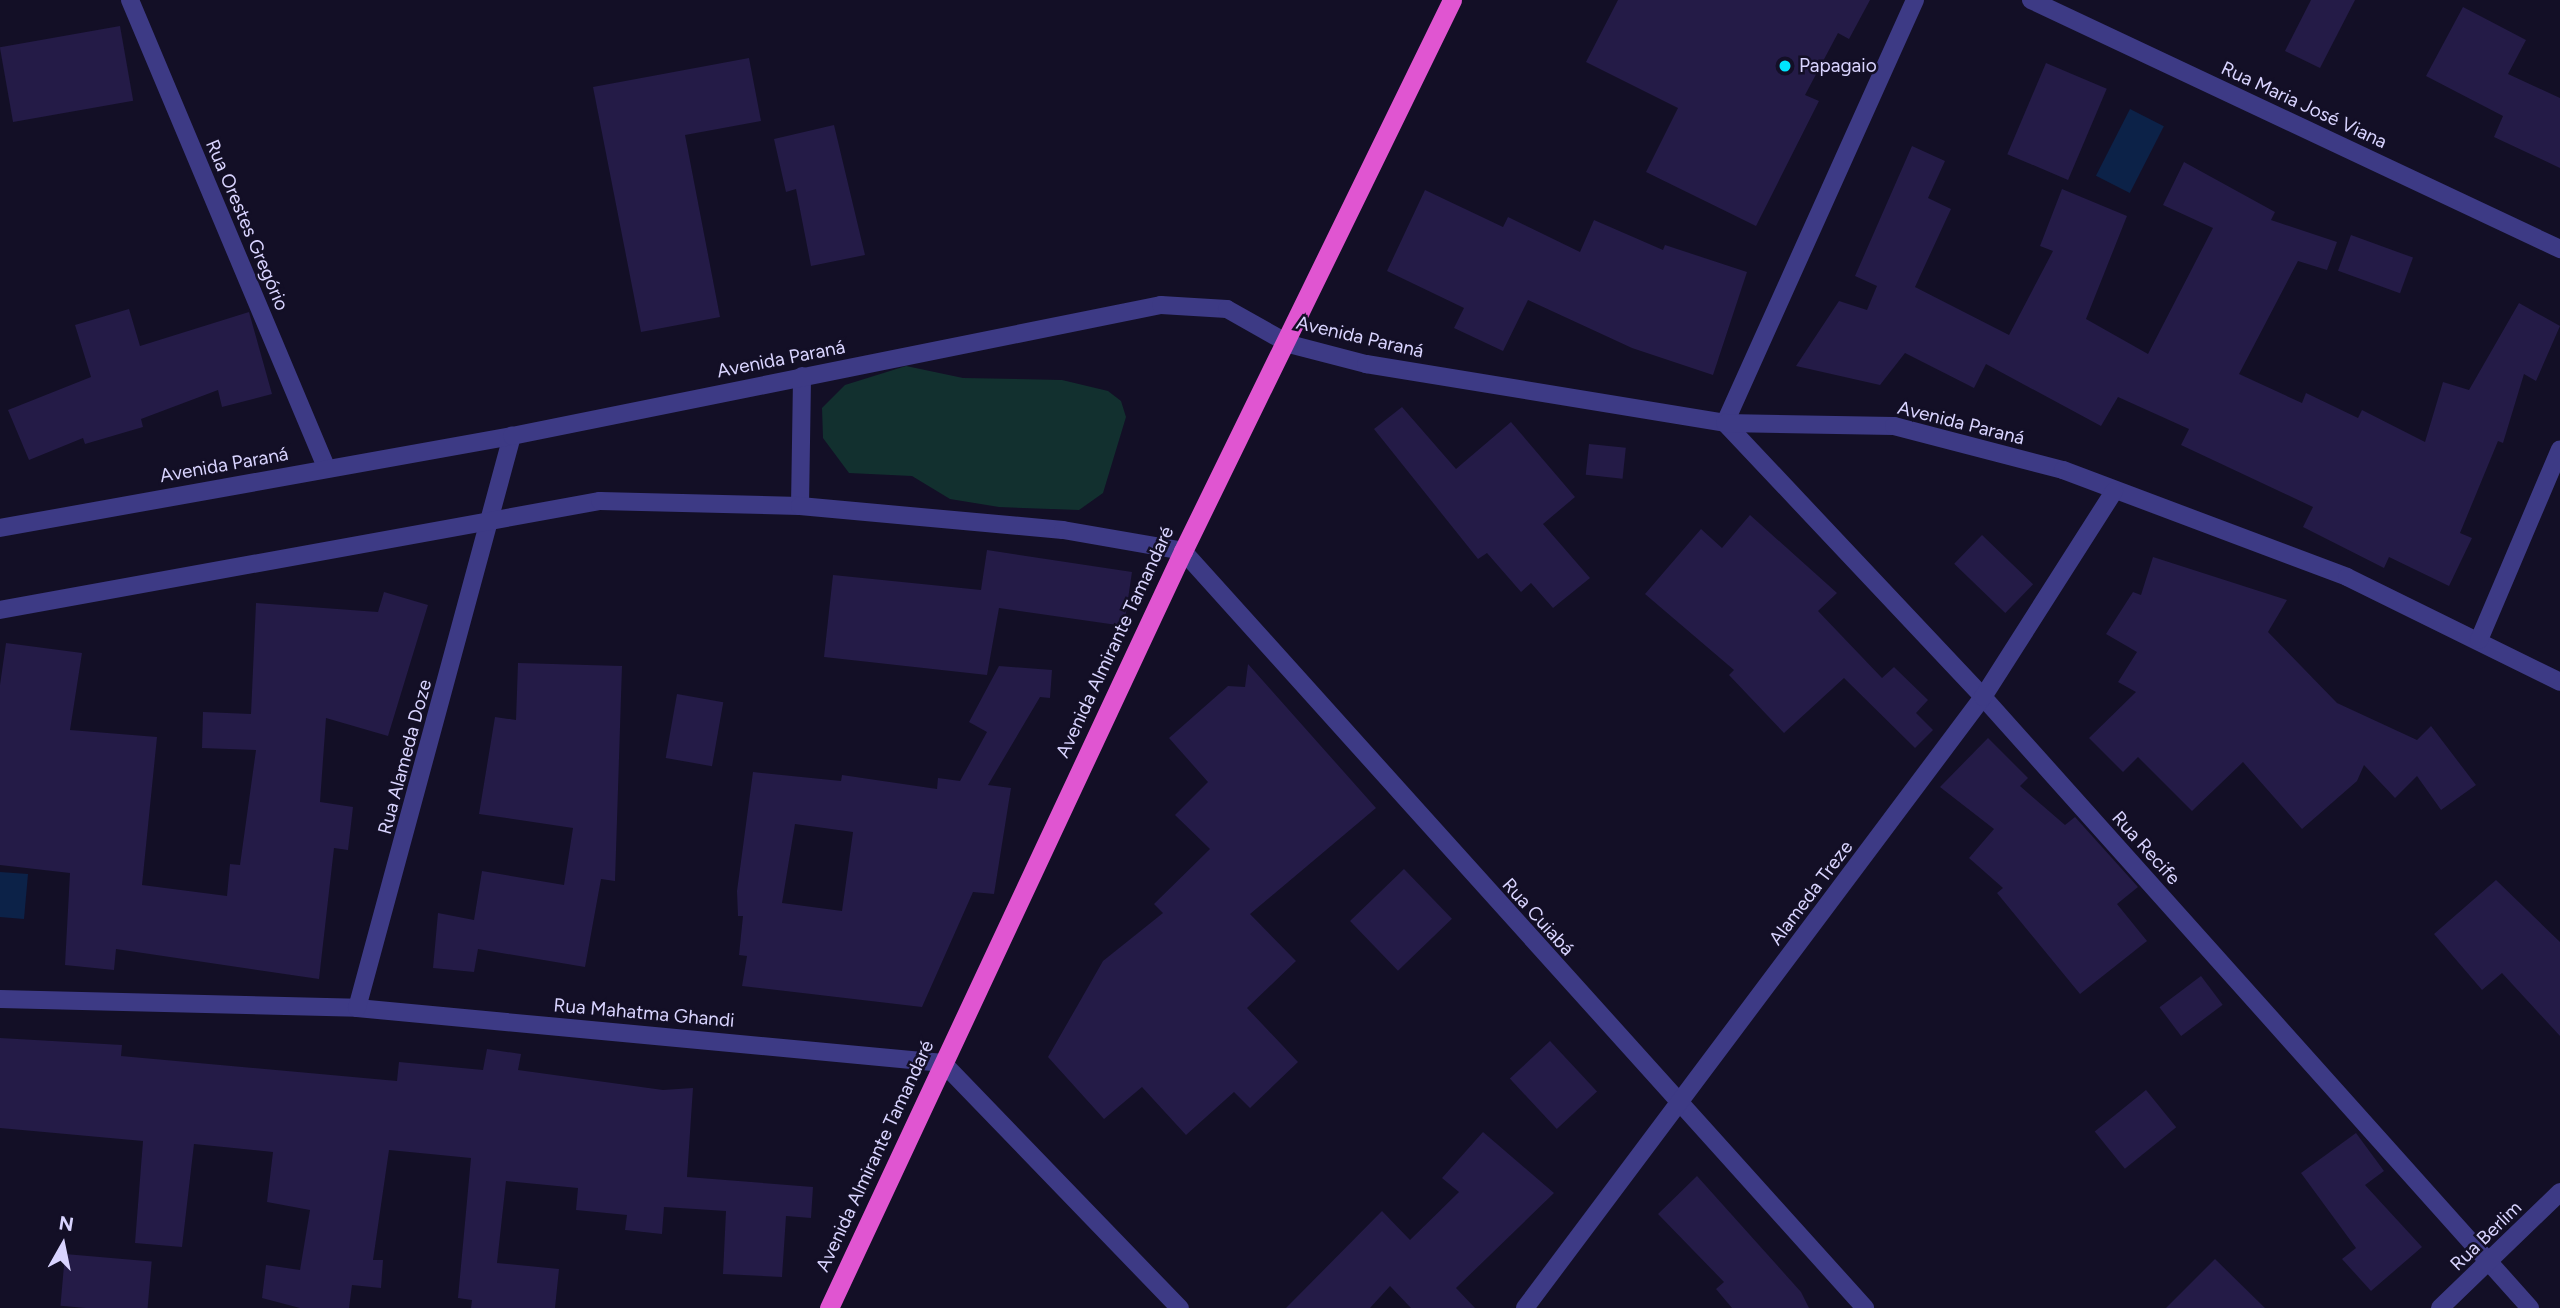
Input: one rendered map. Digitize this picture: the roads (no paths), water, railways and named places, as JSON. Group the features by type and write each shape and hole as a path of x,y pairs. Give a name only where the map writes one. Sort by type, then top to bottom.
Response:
{"highway":[{"name":"Avenida Almirante Tamandaré","path":"829,1308 1183,551 1289,344 1452,0"}],"street":[{"name":"Rua Orestes Gregório","path":"130,0 326,467"},
{"path":"1725,423 1915,0"},
{"name":"Rua Maria José Viana","path":"2031,0 2560,249"},
{"name":"Avenida Paraná","path":"0,527 512,436 1161,305 1227,309 1289,344 1366,364 1725,423 1894,426 2063,470 2347,577 2560,682"},
{"path":"800,506 803,376"},
{"name":"Rua Recife","path":"1725,423 1983,697 2530,1308"},
{"name":"Rua Alameda Doze","path":"357,1008 493,517 512,436"},
{"path":"2479,640 2560,449"},
{"name":"Alameda Treze","path":"1525,1308 1983,697 2115,491"},
{"path":"0,610 493,517 651,499 800,506 1063,530 1183,551"},
{"name":"Rua Cuiabá","path":"1183,551 1678,1106 1865,1308"},
{"name":"Rua Mahatma Ghandi","path":"0,999 357,1008 943,1063"},
{"path":"943,1063 1180,1308"},
{"name":"Rua Berlim","path":"2440,1308 2489,1264 2560,1192"}],"water":[{"path":"2130,109 2164,126 2130,193 2096,176"},
{"path":"0,872 28,874 24,919 0,917"}],"place":[{"name":"Papagaio","path":"1785,66"}]}
